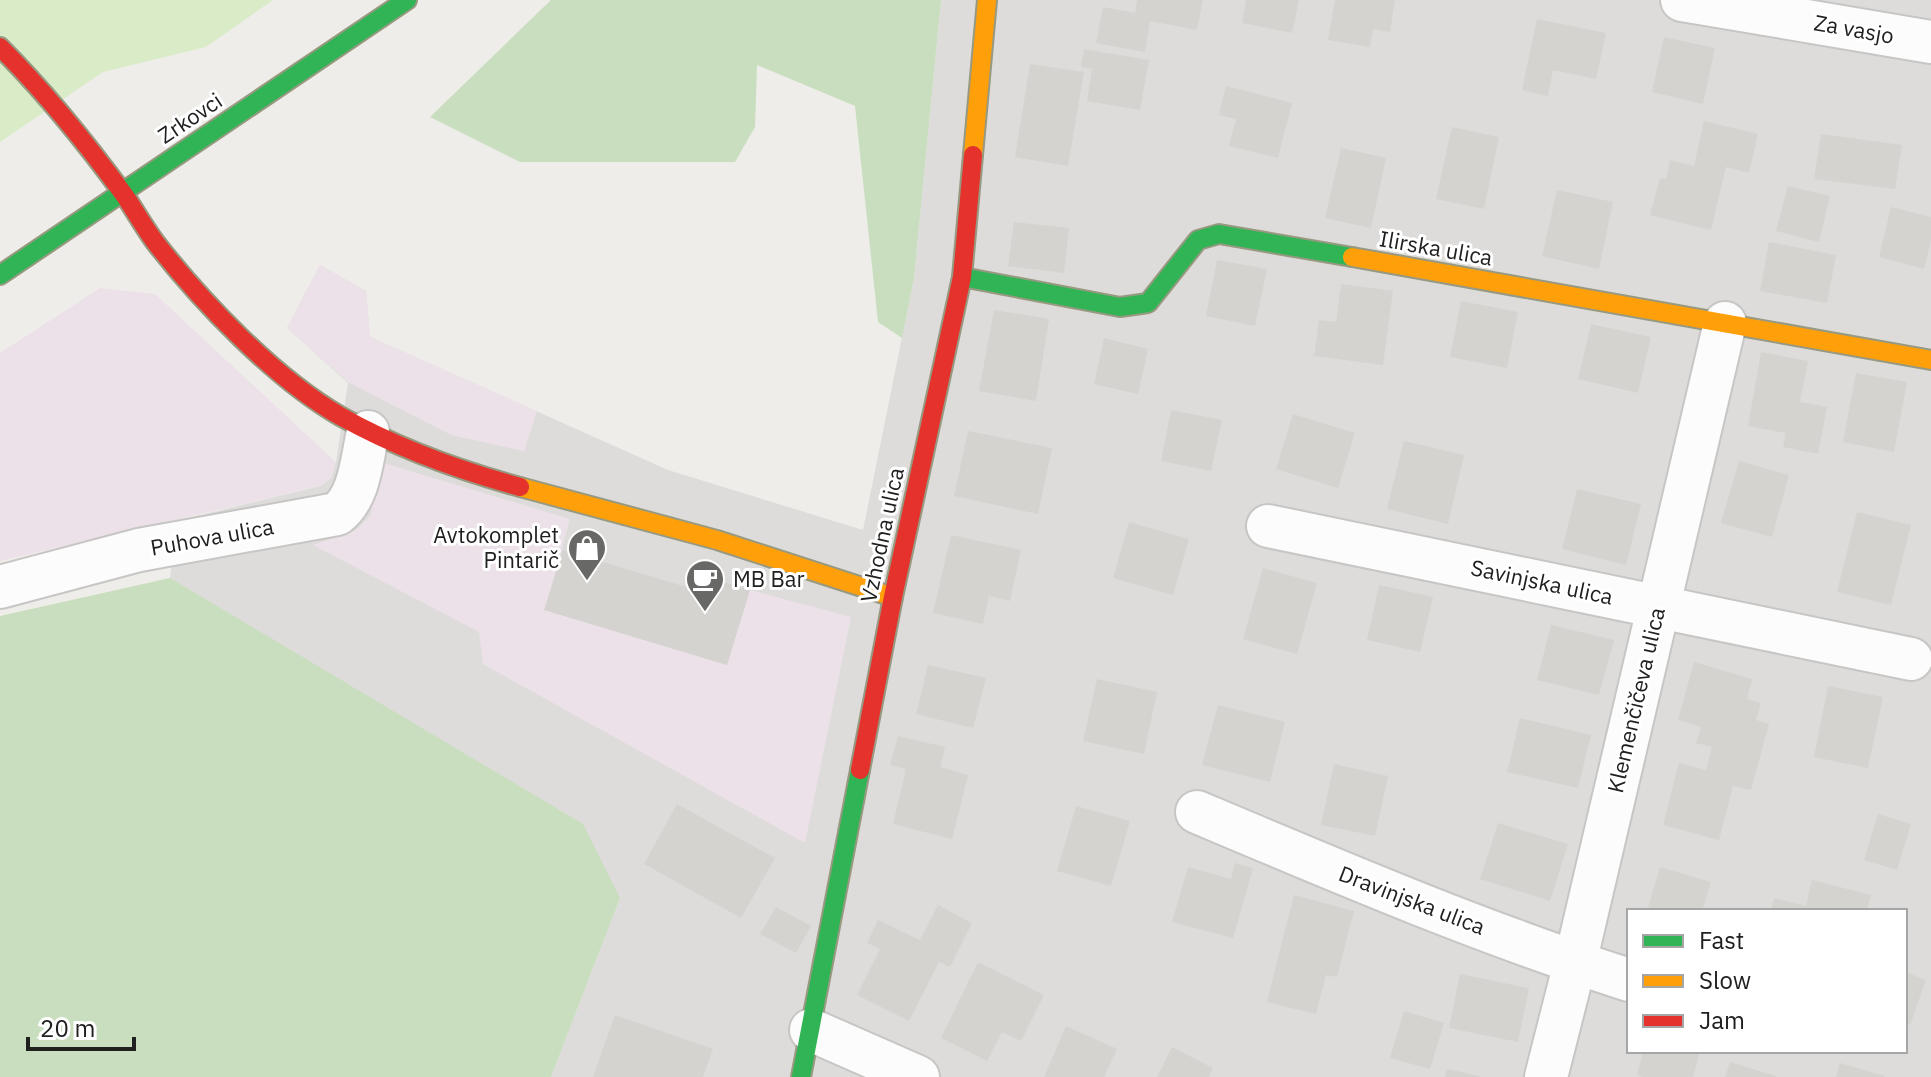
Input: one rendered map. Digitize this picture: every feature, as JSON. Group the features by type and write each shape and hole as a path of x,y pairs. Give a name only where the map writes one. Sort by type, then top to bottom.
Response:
{"street":[{"name":"Zrkovci","path":"0,275 407,0"},
{"name":"Vzhodna ulica","path":"801,1077 893,597 962,277 987,0"},
{"name":"Za vasjo","path":"1682,0 1931,42"},
{"path":"0,47 51,99 160,248 262,355 300,388 368,432 438,460 544,495 659,523 893,597"},
{"name":"Ilirska ulica","path":"962,277 1120,307 1148,303 1198,240 1219,234 1931,360"},
{"name":"Klemenčičeva ulica","path":"1546,1077 1725,323"},
{"name":"Puhova ulica","path":"0,587 139,550 337,514 346,508 352,498 368,432"},
{"name":"Savinjska ulica","path":"1268,526 1911,659"},
{"name":"Dravinjska ulica","path":"1197,812 1372,886 1575,963 1627,979"},
{"path":"811,1030 918,1077"}],"shaded area":[{"path":"941,0 1931,0 1931,1077 551,1077 620,898 170,578 176,521 320,486 331,478 348,383 287,328 320,265 366,291 370,337 668,470 863,530 914,278"},
{"path":"320,265 366,291 370,337 537,411 524,451 451,435 348,382 287,328"},
{"path":"100,288 155,294 336,462 331,478 320,486 0,561 0,353"},
{"path":"377,461 570,519 545,610 727,665 750,590 851,617 805,843 483,664 479,632 313,545 355,531 371,515"}],"green space":[{"path":"0,0 273,0 206,47 103,72 0,142"},
{"path":"551,0 941,0 914,278 902,338 878,322 855,106 757,65 755,127 735,162 520,162 430,117"},
{"path":"170,578 583,824 620,898 551,1077 0,1077 0,616"}],"building":[{"path":"1137,0 1203,0 1197,30 1150,21 1145,52 1096,43 1103,7 1135,13"},
{"path":"1246,0 1299,0 1292,33 1242,23"},
{"path":"1335,0 1395,0 1390,32 1373,29 1370,47 1328,40"},
{"path":"1537,19 1606,33 1596,79 1553,70 1548,96 1522,90"},
{"path":"1664,37 1715,48 1703,104 1652,92"},
{"path":"1084,49 1149,60 1140,110 1087,101 1092,69 1081,67"},
{"path":"1030,64 1084,72 1068,166 1015,157"},
{"path":"1226,86 1292,103 1278,158 1229,146 1236,119 1219,115"},
{"path":"1704,121 1758,134 1749,173 1726,167 1711,230 1650,215 1660,178 1666,179 1670,160 1694,166"},
{"path":"1452,127 1499,137 1484,209 1436,199"},
{"path":"1821,134 1902,145 1895,189 1814,179"},
{"path":"1341,148 1386,158 1371,228 1325,218"},
{"path":"1788,186 1830,196 1819,242 1776,231"},
{"path":"1557,190 1613,202 1599,269 1542,256"},
{"path":"1891,207 1931,217 1931,240 1924,269 1879,257"},
{"path":"1014,222 1069,228 1064,273 1008,266"},
{"path":"1769,242 1836,255 1827,303 1760,291"},
{"path":"1217,260 1267,269 1255,326 1206,316"},
{"path":"1341,284 1393,291 1383,365 1314,356 1319,320 1336,322"},
{"path":"1461,301 1518,312 1507,368 1450,357"},
{"path":"994,310 1049,319 1036,401 979,391"},
{"path":"1591,324 1651,337 1638,393 1578,379"},
{"path":"1104,338 1148,349 1138,394 1094,384"},
{"path":"1761,352 1808,361 1800,402 1827,407 1818,454 1783,447 1786,433 1748,426"},
{"path":"1856,373 1907,382 1894,452 1843,442"},
{"path":"1171,410 1222,420 1211,471 1161,461"},
{"path":"1293,414 1355,433 1338,488 1276,469"},
{"path":"968,431 1052,448 1038,514 954,496"},
{"path":"1404,441 1464,455 1448,524 1387,509"},
{"path":"1739,461 1789,475 1772,537 1721,523"},
{"path":"1577,489 1641,504 1626,565 1562,549"},
{"path":"1857,512 1911,525 1891,605 1837,592"},
{"path":"1129,522 1189,539 1173,595 1113,578"},
{"path":"951,535 1021,550 1010,601 989,596 983,624 933,613"},
{"path":"563,550 703,592 708,577 750,590 727,665 544,610"},
{"path":"1263,568 1317,583 1297,654 1243,639"},
{"path":"1379,585 1433,597 1420,652 1367,640"},
{"path":"1551,625 1614,640 1599,695 1537,680"},
{"path":"1694,662 1752,679 1747,699 1761,703 1756,720 1769,724 1751,790 1733,786 1719,840 1663,825 1679,763 1706,770 1712,747 1696,743 1701,727 1678,720"},
{"path":"928,665 986,678 973,728 916,714"},
{"path":"1097,679 1157,692 1144,754 1083,741"},
{"path":"1828,686 1883,697 1868,768 1814,757"},
{"path":"1218,705 1285,722 1270,782 1202,765"},
{"path":"1520,718 1591,735 1578,788 1507,772"},
{"path":"898,736 945,747 940,767 968,775 952,839 893,824 906,769 890,765"},
{"path":"1334,764 1388,776 1375,836 1321,825"},
{"path":"677,804 775,858 741,918 644,864"},
{"path":"1076,806 1130,821 1111,886 1057,871"},
{"path":"1878,814 1911,824 1897,870 1864,860"},
{"path":"1498,823 1568,844 1550,901 1480,879"},
{"path":"1235,863 1253,868 1233,938 1172,922 1188,867 1231,879"},
{"path":"1660,867 1711,882 1703,909 1648,909"},
{"path":"1812,880 1871,895 1868,909 1771,909 1774,898 1806,906"},
{"path":"1294,895 1354,911 1337,977 1326,975 1316,1014 1267,1002"},
{"path":"938,905 972,923 950,967 939,962 909,1021 857,995 880,949 867,943 878,920 920,940"},
{"path":"776,907 811,926 796,953 760,934"},
{"path":"978,962 1044,995 1021,1041 1002,1032 987,1061 941,1038"},
{"path":"1907,973 1926,980 1910,1025 1907,1024"},
{"path":"1460,974 1529,988 1518,1042 1449,1028"},
{"path":"1404,1011 1444,1023 1430,1069 1390,1058"},
{"path":"615,1015 713,1049 703,1077 593,1077"},
{"path":"1066,1026 1117,1049 1104,1077 1044,1077"},
{"path":"1172,1047 1213,1068 1209,1077 1157,1077"},
{"path":"1642,1053 1699,1053 1693,1077 1637,1075"},
{"path":"1730,1062 1776,1076 1776,1077 1725,1077"},
{"path":"1840,1063 1884,1076 1884,1077 1836,1077"},
{"path":"1447,1069 1480,1076 1480,1077 1445,1077"}],"traffic: fast":[{"path":"0,275 407,0"},
{"path":"962,277 1120,307 1148,303 1198,240 1219,234 1352,257"},
{"path":"801,1077 860,770"}],"traffic: slow":[{"path":"973,155 987,0"},
{"path":"1352,257 1931,360"},
{"path":"520,487 717,540 893,597"}],"traffic: jam":[{"path":"0,47 81,138 155,242 194,289 265,360 315,400 383,438 451,466 520,487"},
{"path":"860,770 893,597 962,277 973,155"}],"place":[{"name":"Avtokomplet Pintarič","path":"587,582"},
{"name":"MB Bar","path":"705,613"}]}
